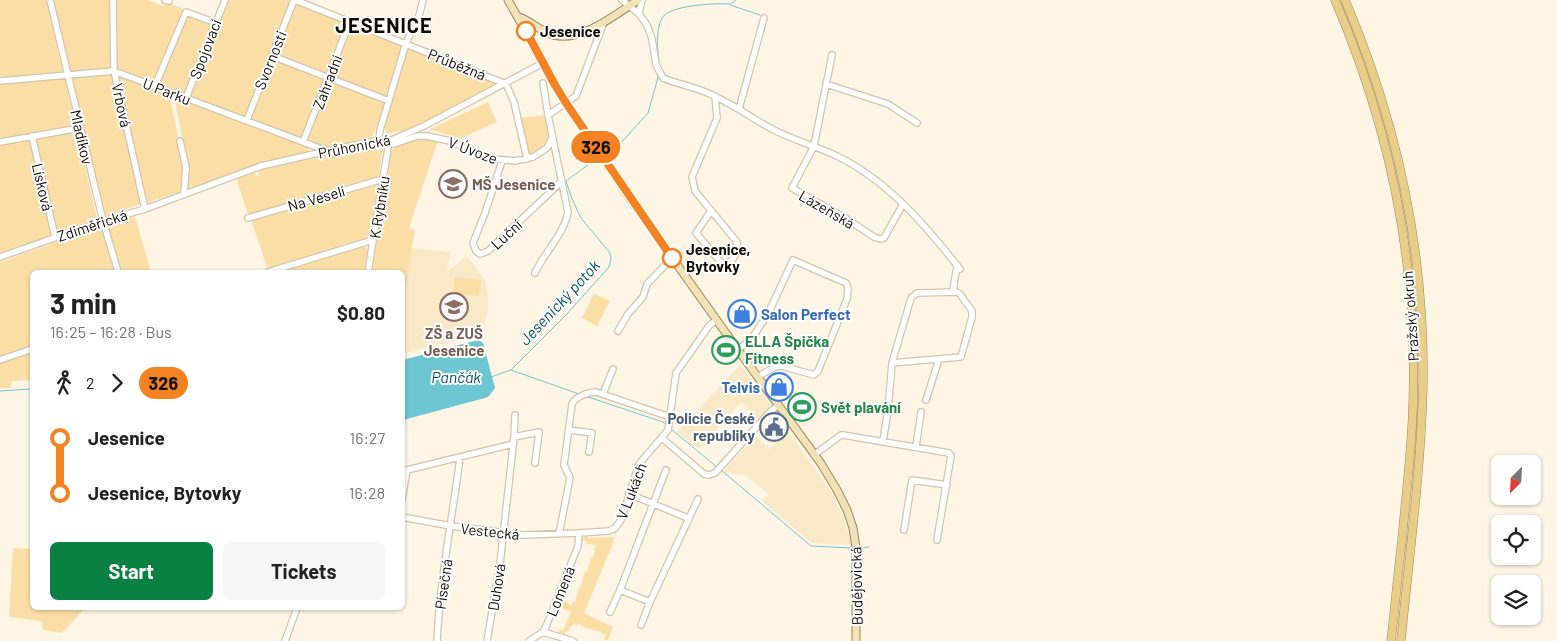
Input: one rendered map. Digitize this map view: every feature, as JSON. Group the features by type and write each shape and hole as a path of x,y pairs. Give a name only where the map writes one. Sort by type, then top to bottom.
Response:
{"highway":[{"name":"Pražský okruh","path":"1335,0 1362,68 1385,143 1398,206 1408,274 1413,347 1413,406 1406,498 1391,641"},
{"name":"Pražský okruh","path":"1345,0 1371,65 1394,141 1412,231 1422,318 1423,384 1421,438 1400,641"}],"main road":[{"name":"Budějovická","path":"508,0 566,103 672,258 814,455 837,490 853,528 856,548 856,641"},
{"path":"519,17 552,35 566,36 581,33 604,22 638,0"}],"street":[{"name":"Mladíkov","path":"50,0 103,221 117,270"},
{"name":"Vrbová","path":"113,0 114,71 144,208"},
{"name":"Spojovací","path":"186,98 225,0"},
{"name":"Průběžná","path":"295,0 506,84"},
{"name":"Svornosti","path":"246,120 295,0"},
{"path":"380,140 380,130 406,43 419,16 423,0"},
{"path":"622,0 639,14 647,25 652,39 656,65 663,78 715,96 773,130 840,157 864,171 903,204 923,223 959,267 953,291"},
{"path":"639,14 642,0"},
{"path":"155,86 186,12 216,23"},
{"path":"739,109 764,18"},
{"name":"Zahradní","path":"303,142 350,21"},
{"path":"548,115 576,96 604,22"},
{"path":"814,146 832,54"},
{"path":"272,56 389,101"},
{"name":"Průhonická","path":"184,194 261,166 380,140 387,142 424,126 543,63"},
{"name":"U Parku","path":"0,81 114,71 327,151"},
{"path":"535,273 567,216 567,207 552,138 543,83"},
{"path":"506,84 514,102 527,159"},
{"path":"826,84 888,104 917,123"},
{"path":"711,211 696,233 724,266 733,259 738,251 737,242 695,191 692,177 717,118 715,96"},
{"path":"0,142 80,128"},
{"name":"Lísková","path":"32,136 54,237"},
{"name":"V Úvoze","path":"387,142 394,144 417,136 434,136 493,159 515,161 533,157 545,150 552,138"},
{"path":"180,141 186,168 184,194"},
{"name":"K Rybníku","path":"368,270 384,179 387,142"},
{"name":"Lázeňská","path":"814,146 792,188 880,240 884,238 903,204"},
{"name":"Luční","path":"502,161 473,243 476,251 480,254 488,250 561,182"},
{"name":"Na Veselí","path":"248,218 384,179"},
{"name":"Zdiměřická","path":"0,257 184,194"},
{"path":"275,270 373,240"},
{"path":"618,331 628,314 643,297 647,284 672,258"},
{"path":"738,350 752,338 768,314 792,260 846,283 848,288 847,299 818,371 814,374 782,366 775,367 757,377"},
{"path":"883,441 892,363 913,295 917,293 953,291 960,294 972,311 961,357 892,363"},
{"name":"V Lukách","path":"579,534 610,530 615,528 621,520 639,464 662,438 669,424 676,374 705,331 716,320"},
{"path":"0,360 30,350"},
{"path":"926,400 939,359"},
{"path":"603,394 613,368"},
{"path":"559,534 570,478 564,466 573,401 592,392 603,394 669,424"},
{"path":"662,438 704,474 709,475 719,469 768,413 778,405"},
{"path":"916,447 921,412"},
{"name":"Duhová","path":"487,641 500,564 515,415"},
{"path":"569,430 592,433 590,452"},
{"path":"514,437 538,432 535,463"},
{"path":"814,455 841,435 949,453 951,456 937,540"},
{"path":"405,482 407,470 513,444"},
{"name":"Písečná","path":"437,641 439,603 460,458"},
{"path":"610,612 666,470"},
{"path":"904,530 912,480 947,485"},
{"path":"629,494 688,518"},
{"path":"641,625 698,499"},
{"name":"Vestecká","path":"405,518 503,534 579,534"},
{"name":"Lomená","path":"529,641 543,632 578,546 579,534"},
{"path":"620,590 650,602"},
{"path":"285,641 296,610"},
{"path":"543,632 573,641"}],"shaded area":[{"path":"0,0 47,0 63,73 0,79"},
{"path":"54,0 110,0 111,68 71,72"},
{"path":"116,0 148,0 163,6 165,2 184,9 154,83 116,68"},
{"path":"228,0 291,1 246,117 191,96"},
{"path":"296,4 347,23 327,74 276,54"},
{"path":"187,15 212,24 185,95 158,84"},
{"path":"352,25 404,46 387,97 332,76"},
{"path":"408,47 498,83 498,86 407,130 386,134 384,125"},
{"path":"274,59 325,79 302,138 251,119"},
{"path":"113,73 140,204 104,217 72,77"},
{"path":"120,76 169,94 184,165 182,191 146,203"},
{"path":"65,78 75,126 0,139 0,84"},
{"path":"330,81 385,103 371,138 328,148 307,140"},
{"path":"175,96 308,146 309,152 262,162 186,190 188,165"},
{"path":"488,102 497,122 459,139 428,130"},
{"path":"546,115 549,140 541,150 529,155 519,118"},
{"path":"77,131 97,219 59,232 56,231 36,141 38,138"},
{"path":"420,139 438,140 409,228 415,230 406,284 405,270 372,270 391,151 401,144"},
{"path":"31,141 51,233 50,236 0,254 0,145"},
{"path":"379,146 382,152 378,177 250,215 248,214 237,181 238,179 255,172 256,176 259,176 258,171 264,169"},
{"path":"378,183 370,238 268,270 251,220"},
{"path":"135,216 150,270 119,270 106,225"},
{"path":"99,227 102,228 114,270 30,270 30,348 0,358 0,262"},
{"path":"364,246 368,250 364,270 288,270"},
{"path":"412,248 451,252 446,272 467,256 485,280 488,296 488,311 481,334 405,353 406,283"},
{"path":"455,277 481,280 479,296 453,294"},
{"path":"594,294 610,301 597,326 582,318"},
{"path":"30,354 30,380 12,381 11,388 0,388 0,364"},
{"path":"740,365 769,402 770,406 758,419 741,402 699,449 677,432"},
{"path":"788,431 832,493 844,520 852,545 812,543 762,501 768,494 747,476 723,472 755,436 770,449"},
{"path":"618,529 611,548 584,613 613,627 609,641 604,640 606,635 602,632 578,624 577,626 573,624 564,636 558,634 560,629 563,630 571,612 557,606 558,603 562,604 564,600 571,606 573,601 575,602 585,571 587,572 591,557 593,558 595,551 596,545 586,544 587,542 582,540 588,535 588,538 615,537 615,531"},
{"path":"13,548 30,549 30,610 83,610 62,633 43,630 42,621 9,617"}],"water":[{"name":"Pančák","path":"478,340 483,343 495,388 485,398 405,419 405,359"}],"waterway":[{"name":"Jesenický potok","path":"659,65 658,29 662,18 666,14 674,10 693,6 730,4 736,0"},
{"path":"730,5 760,15"},
{"name":"Jesenický potok","path":"607,152 619,145 648,113 659,74"},
{"name":"Jesenický potok","path":"491,377 511,370 566,315 609,267 610,253 581,218 566,181 596,159"},
{"path":"511,370 579,394"},
{"name":"Jesenický potok","path":"0,391 30,389"},
{"path":"585,396 666,424"},
{"path":"671,429 718,468"},
{"path":"721,470 811,546 852,548"},
{"path":"861,548 869,547"}],"bus line":[{"name":"326","path":"526,31 566,103 672,258"}],"place":[{"name":"Jesenice","path":"526,31"},
{"name":"MŠ Jesenice","path":"453,184"},
{"name":"Jesenice, Bytovky","path":"672,258"},
{"name":"ZŠ a ZUŠ Jesenice","path":"454,307"},
{"name":"Salon Perfect","path":"742,314"},
{"name":"ELLA Špička Fitness","path":"726,350"},
{"name":"Telvis","path":"779,387"},
{"name":"Svět plavání","path":"802,407"},
{"name":"Policie České republiky","path":"774,427"}],"district":[{"name":"JESENICE","path":"384,25"}]}
